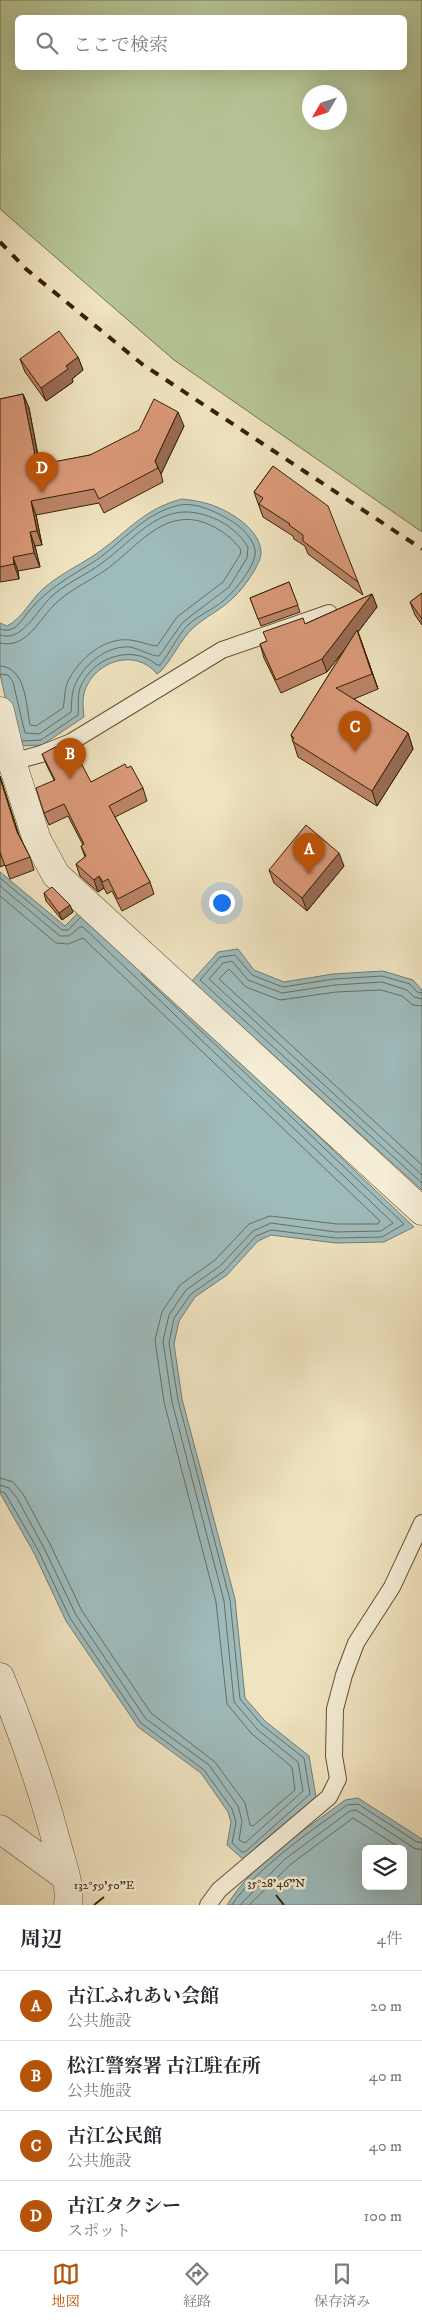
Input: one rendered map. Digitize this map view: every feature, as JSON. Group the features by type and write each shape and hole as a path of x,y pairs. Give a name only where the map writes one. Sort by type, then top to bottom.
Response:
{"street":[{"path":"0,711 12,762 36,840 56,875 422,1211"},
{"path":"0,1677 48,1807 71,1896"},
{"path":"0,1829 71,1896"}],"lane":[{"path":"12,762 41,754 71,742 222,650 329,613"},
{"path":"208,1905 219,1890 328,1797 338,1779 334,1756 335,1709 344,1675 356,1643 392,1587 422,1523"}],"green space":[{"path":"0,0 422,0 422,532 174,360 0,209"}],"water":[{"path":"182,499 202,502 223,510 249,528 256,536 261,554 251,576 230,601 188,633 165,666 157,674 148,666 138,661 117,661 107,665 90,680 85,690 83,700 84,717 42,745 16,746 0,674 0,623 7,626 12,623 50,583 93,556 134,523 168,503"},
{"path":"0,872 65,926 81,910 414,1227 384,1242 336,1243 271,1235 258,1241 227,1275 195,1297 179,1321 174,1344 182,1399 235,1599 245,1698 265,1721 309,1756 316,1797 244,1860 227,1845 231,1822 228,1812 201,1773 138,1727 66,1621 34,1553 0,1493"},
{"path":"238,949 254,970 284,982 333,974 383,971 413,980 422,990 422,1190 192,981 218,952"},
{"path":"358,1798 422,1839 422,1905 227,1905 251,1874 297,1835 345,1800"}],"building":[{"path":"59,331 78,357 66,366 68,369 41,388 20,359"},
{"path":"23,394 37,465 90,455 139,430 154,399 178,412 155,461 158,468 99,499 94,489 31,501 37,531 30,532 34,553 13,557 14,564 0,567 0,399"},
{"path":"273,466 328,506 358,582 303,541 303,535 290,524 259,504 263,498 254,492"},
{"path":"289,582 298,605 258,619 250,598"},
{"path":"422,593 422,619 410,602"},
{"path":"372,594 322,659 276,680 260,644 267,641 263,632 303,618 305,624"},
{"path":"357,630 372,674 336,688 408,733 372,791 292,741 294,738 291,735"},
{"path":"69,740 91,782 125,764 127,768 131,766 143,788 109,806 150,882 118,899 108,879 103,882 99,876 94,880 76,864 86,856 81,846 84,844 64,804 44,813 36,788 55,780 42,754"},
{"path":"0,778 17,832 30,857 5,866 0,852"},
{"path":"306,825 339,853 302,898 269,870"},
{"path":"52,887 70,905 59,913 44,893"}],"railway":[{"path":"0,242 26,269 142,364 422,549"}],"place":[{"name":"古江タクシー","path":"42,493"},
{"name":"古江公民館","path":"355,752"},
{"name":"松江警察署 古江駐在所","path":"70,779"},
{"name":"古江ふれあい会館","path":"309,874"}]}
